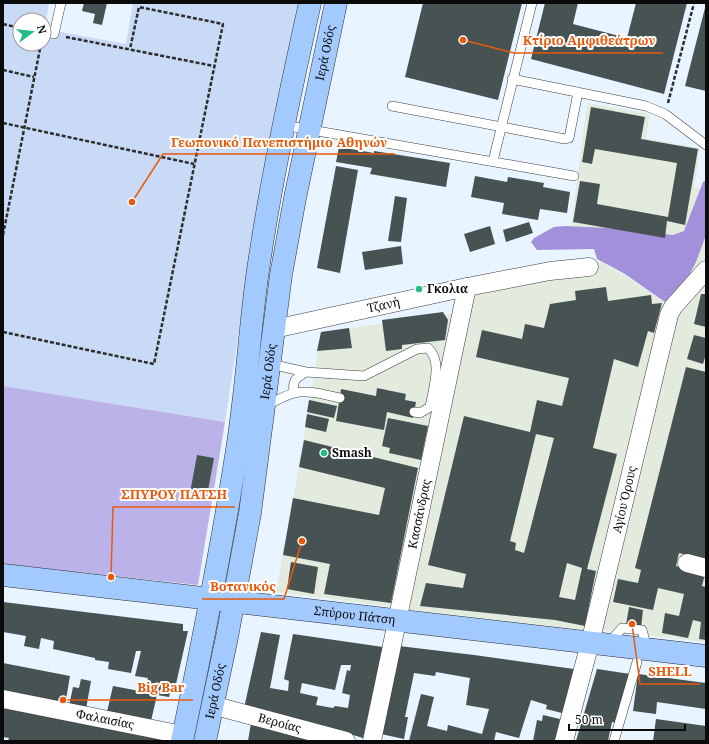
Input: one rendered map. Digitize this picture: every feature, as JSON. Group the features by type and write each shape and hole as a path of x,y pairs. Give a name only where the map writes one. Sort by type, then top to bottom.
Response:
{"main road":[{"name":"Ιερά Οδός","path":"182,738 210,606 237,455 257,275 284,125 310,3"},
{"name":"Ιερά Οδός","path":"205,741 232,608 252,498 284,260 309,129 336,3"},
{"name":"Σπύρου Πάτση","path":"3,574 210,606"},
{"name":"Σπύρου Πάτση","path":"3,589 232,608 595,648 642,656 706,670"},
{"name":"Σπύρου Πάτση","path":"642,656 706,656"}],"street":[{"name":"Τζανή","path":"274,330 467,287 550,271 589,267"},
{"name":"Αγίου Όρους","path":"564,741 595,648 669,315 673,307 706,270"},
{"name":"Κασσάνδρας","path":"378,740 397,627 467,287"},
{"path":"687,563 706,568"},
{"name":"Φαλαισίας","path":"3,699 182,738"},
{"name":"Βεροίας","path":"212,705 346,741"}],"lane":[{"path":"54,34 61,3"},
{"path":"493,161 512,79 532,3"},
{"path":"512,79 646,106 665,114 706,144"},
{"path":"392,106 569,138 578,92"},
{"path":"284,125 574,176"},
{"path":"269,364 306,372 364,376 417,349 428,348 433,353 437,364 430,406 420,413 414,412"},
{"path":"294,392 293,384 295,378 306,372"},
{"path":"264,408 294,392 309,391 340,398"},
{"path":"595,648 622,628 642,630 642,656 614,741"}],"path":[{"path":"665,114 694,3"},
{"path":"3,332 154,364 223,24 139,6 130,49"},
{"path":"54,34 214,66"},
{"path":"3,235 39,52"},
{"path":"3,70 34,77"},
{"path":"3,123 194,164"}],"shaded area":[{"path":"3,3 49,3 48,12 12,12 12,52 52,52 52,30 126,44 133,3 302,3 247,279 225,422 3,386"},
{"path":"587,103 650,114 646,138 700,148 694,187 706,190 706,642 601,630 679,311 571,227"},
{"path":"706,180 706,235 696,262 685,283 668,302 665,302 625,274 597,259 594,249 537,250 531,242 534,238 554,227 565,226 607,228 673,235 684,231 703,182"},
{"path":"597,260 624,275 665,302 585,630 404,609 475,294 552,278 597,272"},
{"path":"452,314 393,607 276,592 299,467 321,332"},
{"path":"3,386 225,422 198,585 3,564"}],"building":[{"path":"84,3 107,3 102,25 93,23 95,14 82,11"},
{"path":"423,3 522,3 498,100 405,77"},
{"path":"545,3 578,3 573,24 627,38 636,3 687,3 664,94 531,59"},
{"path":"706,8 706,91 685,86"},
{"path":"591,107 645,117 641,139 698,149 685,225 667,221 665,238 573,222 580,181 600,184 597,204 668,217 677,163 595,149 592,164 582,162"},
{"path":"339,147 450,163 446,187 370,174 372,168 336,162"},
{"path":"336,166 358,170 340,273 317,268"},
{"path":"475,176 507,182 508,177 544,183 543,187 570,192 567,213 540,209 538,220 502,214 504,203 471,197"},
{"path":"395,196 407,198 401,242 388,241"},
{"path":"529,222 533,233 506,242 503,230"},
{"path":"490,226 495,244 470,252 464,234"},
{"path":"401,246 403,264 365,270 362,252"},
{"path":"606,287 608,301 651,295 652,304 662,303 654,333 648,331 638,367 614,359 593,448 617,454 587,569 596,571 585,626 555,620 420,606 426,583 463,588 466,574 428,565 464,416 530,432 537,400 562,406 569,378 476,357 482,330 522,339 525,324 544,328 550,304 576,300 575,291","holes":["536,434 554,438 524,553 515,550 516,543 510,541","567,563 582,568 575,600 559,597"]},
{"path":"701,294 706,294 706,327 694,324"},
{"path":"443,312 448,320 445,340 402,345 402,349 386,351 382,320"},
{"path":"349,328 352,348 317,351 321,332"},
{"path":"694,335 706,338 706,354 703,364 687,359"},
{"path":"686,367 706,372 706,560 679,553 676,566 705,574 702,586 706,587 706,640 699,639 701,622 693,620 688,638 662,633 665,613 679,616 684,594 658,588 653,610 613,602 618,579 638,583 641,570 635,568"},
{"path":"377,388 406,394 405,400 416,402 413,418 387,412 384,430 336,421 341,389 376,396"},
{"path":"309,400 337,406 334,418 307,412"},
{"path":"307,414 329,419 326,432 305,427"},
{"path":"388,418 428,426 421,460 389,453 390,448 382,446"},
{"path":"304,440 418,468 391,603 324,594 330,564 283,555 293,498 379,515 385,488 299,467"},
{"path":"197,455 214,458 207,496 190,493"},
{"path":"291,562 318,567 314,594 287,589"},
{"path":"3,602 183,624 183,631 188,631 176,684 172,683 169,697 157,695 151,721 107,712 113,686 145,692 148,678 135,676 141,651 136,651 131,673 108,669 109,662 95,660 95,658 53,649 54,641 41,638 39,649 24,646 26,636 3,632"},
{"path":"629,607 643,610 641,628 626,625"},
{"path":"261,632 280,635 270,688 288,691 289,681 284,679 293,634 383,647 363,738 330,728 244,708","holes":["341,665 351,665 350,671 347,670 342,693 350,695 348,708 335,706 333,708 316,705 318,697 300,693 302,683 335,690"]},
{"path":"399,646 574,669 562,713 546,709 547,705 531,700 519,738 496,732 494,741 409,741 421,694 434,697 427,726 447,731 448,725 482,734 489,709 466,705 470,678 436,672 435,676 414,673 405,717 408,717 404,739 381,734"},
{"path":"3,663 70,676 65,705 3,692"},
{"path":"597,669 630,674 616,723 612,722 608,741 576,741"},
{"path":"638,674 706,683 706,709 657,702 656,714 633,711"},
{"path":"81,679 91,681 86,709 69,706 73,687 79,688"},
{"path":"3,708 163,739 163,741 8,741 9,738 3,737"},
{"path":"543,715 560,719 555,741 533,741 537,720 542,721"},
{"path":"656,719 706,726 706,741 653,741"},
{"path":"251,723 311,741 248,741"}],"place":[{"name":"Κτίριο Αμφιθεάτρων","path":"463,40"},
{"name":"Γεωπονικό Πανεπιστήμιο Αθηνών","path":"132,202"},
{"name":"Γκολια","path":"419,289"},
{"name":"Smash","path":"324,453"},
{"name":"Βοτανικός","path":"302,541"},
{"name":"ΣΠΥΡΟΥ ΠΑΤΣΗ","path":"111,577"},
{"name":"SHELL","path":"632,624"},
{"name":"Big Bar","path":"63,700"}]}
